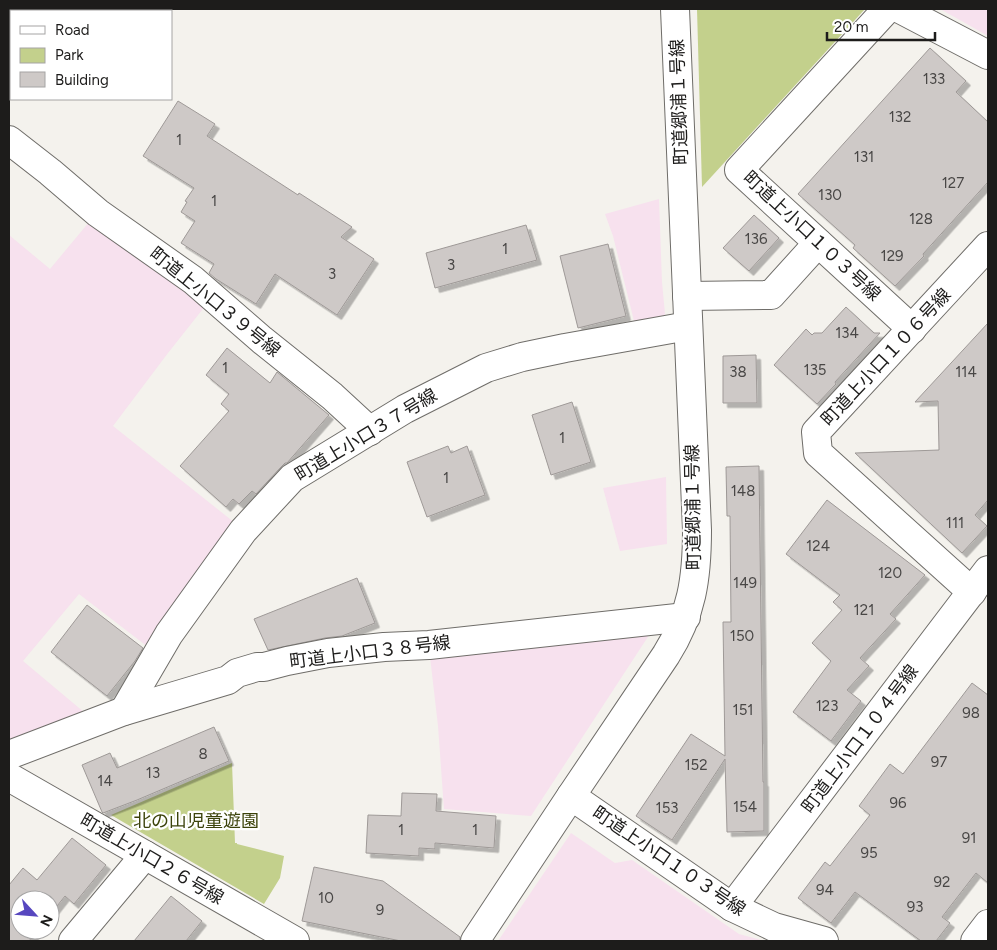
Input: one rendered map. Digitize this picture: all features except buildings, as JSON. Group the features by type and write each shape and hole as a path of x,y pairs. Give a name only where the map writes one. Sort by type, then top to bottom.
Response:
{"street":[{"name":"町道郷浦１号線","path":"475,941 666,656 686,617 692,595 697,553 675,9"},
{"name":"町道上小口１０３号線","path":"887,9 739,170 912,329"},
{"path":"900,9 988,55"},
{"name":"町道上小口３９号線","path":"9,140 98,213 193,280 262,340 332,396 370,431"},
{"path":"687,296 771,295 818,243"},
{"name":"町道上小口１０６号線","path":"972,592 818,453 816,432 988,246"},
{"name":"町道上小口３７号線","path":"124,712 169,634 243,531 292,478 405,409 486,368 522,357 565,348 688,326"},
{"name":"町道上小口１０４号線","path":"732,907 988,570"},
{"name":"町道上小口３８号線","path":"9,755 124,712 228,680 237,673 257,667 328,653 384,647 429,645 686,617"},
{"name":"町道上小口２６号線","path":"9,777 295,941"},
{"name":"町道上小口１０３号線","path":"571,796 732,907 774,926 824,941"},
{"path":"73,941 145,855"},
{"path":"976,941 988,924"}],"shaded area":[{"path":"940,9 988,9 988,36 967,24"},
{"path":"659,199 665,314 660,320 635,325 613,236 605,214"},
{"path":"90,221 206,305 113,426 235,523 148,647 79,594 23,661 85,713 9,742 9,235 50,269"},
{"path":"666,477 667,544 620,551 603,488"},
{"path":"657,623 531,816 444,809 438,726 429,648"},
{"path":"571,833 615,863 632,860 739,934 765,941 498,941"}],"green space":[{"path":"697,9 865,9 702,187"},
{"name":"北の山児童遊園","path":"232,763 235,843 284,856 280,878 264,904 111,815"}]}
